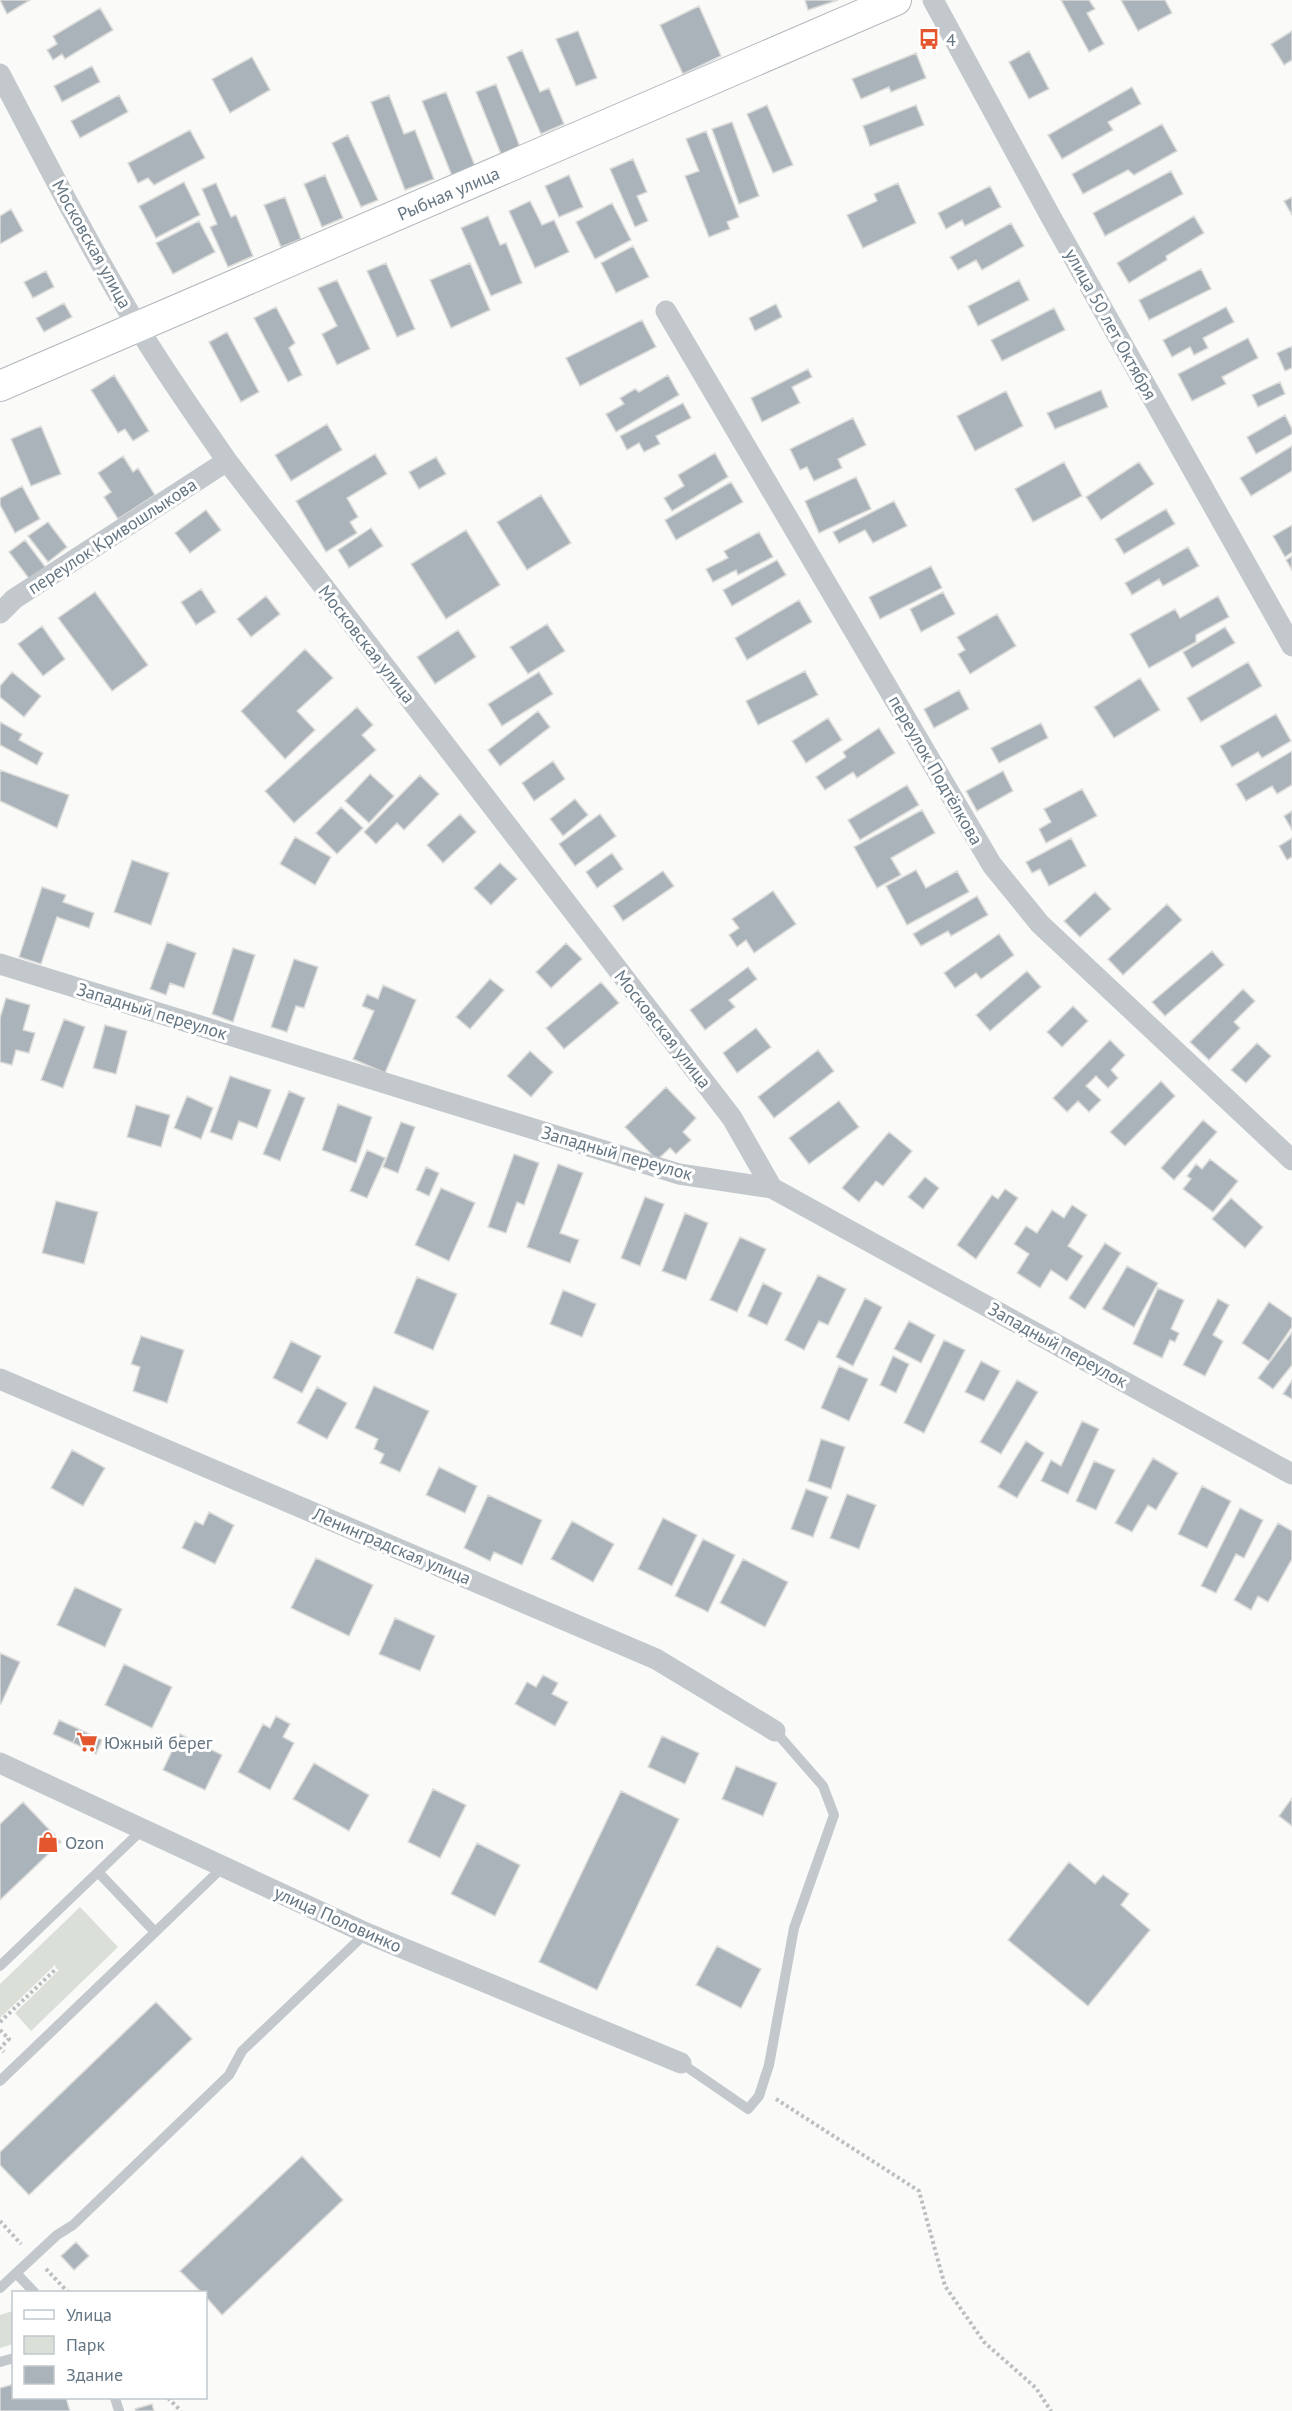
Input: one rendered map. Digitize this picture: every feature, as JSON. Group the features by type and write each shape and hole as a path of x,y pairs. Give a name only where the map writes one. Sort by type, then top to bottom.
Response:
{"street":[{"name":"Рыбная улица","path":"0,386 896,0"},
{"name":"улица 50 лет Октября","path":"933,0 1052,219 1292,646"},
{"name":"Московская улица","path":"0,74 87,239 137,326 180,394 227,461 732,1118 772,1188"},
{"name":"переулок Подтёлкова","path":"666,311 992,865 1040,924 1292,1160"},
{"name":"переулок Кривошлыкова","path":"0,613 14,599 227,461"},
{"name":"Западный переулок","path":"0,964 679,1174 772,1188 1292,1474"},
{"name":"Ленинградская улица","path":"0,1379 656,1659 775,1731"},
{"name":"улица Половинко","path":"0,1763 366,1933 681,2063"}],"lane":[{"path":"681,2063 748,2109 759,2096 769,2065 794,1928 834,1815 823,1786 775,1731"},
{"path":"0,1966 143,1829"},
{"path":"0,2081 223,1867"},
{"path":"98,1872 155,1932"},
{"path":"0,2288 57,2235 73,2225 229,2075 242,2051 366,1933"},
{"path":"16,2273 33,2291"}],"path":[{"path":"0,2022 57,1968"},
{"path":"0,2030 9,2039 0,2048"},
{"path":"761,2089 919,2191 945,2286 984,2342 1036,2388 1051,2411"},
{"path":"0,2221 21,2244"},
{"path":"43,2266 67,2291"},
{"path":"170,2399 181,2411"}],"green space":[{"path":"80,1907 118,1947 31,2031 15,2013 59,1970 55,1965 0,2018 0,1984"},
{"path":"12,2311 12,2344 0,2348 0,2315"}],"building":[{"path":"0,0 30,0 7,14"},
{"path":"805,0 838,0 808,10"},
{"path":"1061,0 1089,0 1095,9 1087,13 1104,44 1089,52"},
{"path":"1121,0 1165,0 1172,13 1138,31"},
{"path":"699,6 721,56 683,74 660,25"},
{"path":"100,8 113,30 65,59 62,54 53,60 47,50 57,44 53,36"},
{"path":"578,31 597,78 576,86 556,39"},
{"path":"1292,31 1292,60 1284,65 1271,44"},
{"path":"522,50 540,92 549,88 564,124 541,134 507,57"},
{"path":"1029,51 1049,89 1029,99 1009,62"},
{"path":"916,53 926,78 891,92 889,87 861,99 852,79"},
{"path":"252,57 270,90 230,113 212,79"},
{"path":"92,66 100,82 62,102 54,86"},
{"path":"496,84 520,147 501,154 476,92"},
{"path":"1132,87 1141,104 1108,122 1113,130 1062,159 1048,135"},
{"path":"446,92 475,166 452,176 422,101"},
{"path":"119,95 128,112 80,138 71,121"},
{"path":"389,95 404,134 415,130 434,179 405,190 371,102"},
{"path":"767,105 793,165 773,173 747,114"},
{"path":"916,105 924,125 870,146 863,126"},
{"path":"732,122 759,196 739,204 712,129"},
{"path":"1162,124 1177,151 1134,175 1128,170 1083,194 1072,174"},
{"path":"190,130 205,158 154,185 148,178 138,183 128,163"},
{"path":"706,131 739,217 727,222 730,229 709,237 685,176 699,171 686,139"},
{"path":"348,135 378,200 361,207 332,143"},
{"path":"633,159 647,192 637,196 648,221 635,227 610,169"},
{"path":"1171,171 1183,194 1105,236 1093,213"},
{"path":"325,175 343,218 322,227 304,184"},
{"path":"569,175 583,207 559,217 545,186"},
{"path":"184,182 200,215 156,238 139,206"},
{"path":"216,183 231,217 236,215 253,256 228,267 210,227 217,224 202,189"},
{"path":"898,183 916,223 863,248 847,215 877,201 874,194"},
{"path":"990,186 1001,207 965,226 962,220 946,229 938,213"},
{"path":"285,197 301,239 281,247 264,205"},
{"path":"1292,197 1292,215 1284,201"},
{"path":"530,201 542,225 554,220 569,252 535,268 509,211"},
{"path":"612,203 631,240 595,259 576,222"},
{"path":"11,209 23,231 0,244 0,216"},
{"path":"488,216 500,245 506,243 522,283 491,296 461,228"},
{"path":"1194,216 1204,233 1166,256 1167,260 1129,283 1117,263"},
{"path":"199,221 215,252 173,274 156,243"},
{"path":"1011,223 1024,246 982,270 976,260 958,270 950,257"},
{"path":"633,246 649,277 616,293 601,263"},
{"path":"386,263 415,329 397,337 367,271"},
{"path":"470,263 490,310 451,328 430,280"},
{"path":"1201,269 1211,289 1149,320 1139,300"},
{"path":"46,271 54,287 33,298 24,282"},
{"path":"337,280 370,349 337,365 322,334 337,326 318,288"},
{"path":"1019,280 1029,300 978,326 968,306"},
{"path":"64,303 72,317 44,332 36,318"},
{"path":"776,304 782,317 755,331 749,318"},
{"path":"276,307 295,343 289,348 302,375 288,382 254,318"},
{"path":"1226,307 1234,322 1203,338 1208,348 1194,355 1190,347 1172,357 1163,340"},
{"path":"1054,308 1065,330 1002,361 991,340"},
{"path":"642,320 656,347 580,386 566,358"},
{"path":"227,332 259,392 241,402 209,342"},
{"path":"1248,338 1258,358 1222,377 1226,384 1192,401 1178,374"},
{"path":"1292,346 1292,368 1285,371 1277,353"},
{"path":"808,369 812,377 792,387 800,403 762,422 751,398"},
{"path":"114,375 149,431 133,441 125,429 118,433 91,390"},
{"path":"668,375 679,395 616,432 606,414 624,404 620,398 635,389 639,392"},
{"path":"1280,382 1285,394 1258,407 1252,395"},
{"path":"1101,390 1108,407 1055,429 1047,413"},
{"path":"1006,391 1023,426 975,451 957,416"},
{"path":"683,403 691,418 656,436 660,444 644,452 639,443 627,450 620,436"},
{"path":"1285,415 1292,434 1256,454 1247,437"},
{"path":"853,418 866,445 838,459 842,468 814,481 807,467 800,470 790,449"},
{"path":"327,424 342,450 291,481 275,455"},
{"path":"41,426 61,474 31,486 11,439"},
{"path":"1292,446 1292,471 1251,496 1240,478"},
{"path":"715,453 728,477 672,511 664,498 684,486 678,475"},
{"path":"375,454 387,474 347,498 358,517 350,522 357,533 326,552 296,501"},
{"path":"123,456 133,472 138,468 155,495 118,519 104,497 111,492 98,473"},
{"path":"436,457 446,474 419,489 409,472"},
{"path":"1064,462 1082,496 1033,522 1015,489"},
{"path":"1139,462 1154,484 1101,520 1086,497"},
{"path":"856,477 871,509 819,533 805,501"},
{"path":"731,482 743,502 676,540 665,520"},
{"path":"22,486 40,519 15,533 0,505 0,498"},
{"path":"541,495 571,543 527,570 497,522"},
{"path":"894,501 907,526 873,543 865,530 839,543 833,532"},
{"path":"1166,509 1175,524 1124,554 1115,539"},
{"path":"206,510 221,530 190,553 175,533"},
{"path":"48,522 67,547 48,562 28,536"},
{"path":"1292,525 1292,552 1285,557 1273,536"},
{"path":"371,528 383,546 349,568 338,550"},
{"path":"466,530 500,585 446,619 411,564"},
{"path":"759,532 773,557 738,575 736,570 713,582 706,569 728,558 724,551"},
{"path":"25,540 46,568 30,580 9,552"},
{"path":"1188,547 1199,566 1163,586 1159,579 1132,595 1125,583"},
{"path":"1292,556 1292,570 1286,560"},
{"path":"777,560 786,575 732,606 723,590"},
{"path":"931,566 942,588 880,619 869,597"},
{"path":"201,589 216,612 196,625 181,602"},
{"path":"95,592 148,665 112,691 58,618"},
{"path":"943,592 955,614 921,632 910,609"},
{"path":"266,596 280,614 251,637 237,619"},
{"path":"1218,596 1229,617 1196,635 1196,642 1149,668 1130,634 1175,609 1180,618"},
{"path":"799,600 812,622 747,660 735,638"},
{"path":"997,614 1016,646 970,674 958,654 965,650 957,637"},
{"path":"547,624 565,651 528,674 510,647"},
{"path":"42,626 65,659 43,676 18,644"},
{"path":"1225,627 1235,643 1192,668 1183,652"},
{"path":"458,630 476,657 435,684 417,657"},
{"path":"305,649 333,678 297,711 315,730 285,759 241,711"},
{"path":"1248,662 1262,686 1201,722 1187,698"},
{"path":"805,671 818,695 758,725 746,701"},
{"path":"12,672 41,696 24,717 0,697 0,686"},
{"path":"539,672 553,694 502,726 488,704"},
{"path":"1140,678 1160,710 1114,738 1094,707"},
{"path":"959,690 969,709 934,728 924,709"},
{"path":"357,707 373,725 362,735 376,750 294,823 265,791"},
{"path":"538,711 550,727 500,766 488,750"},
{"path":"1276,714 1291,741 1262,758 1258,752 1232,767 1220,746"},
{"path":"828,718 842,740 806,763 792,741"},
{"path":"0,722 22,734 19,740 43,753 37,765 0,745"},
{"path":"1041,723 1048,738 999,763 991,748"},
{"path":"879,728 895,753 857,778 853,772 825,790 816,777 846,757 843,752"},
{"path":"1292,751 1292,785 1277,794 1272,786 1246,801 1236,784"},
{"path":"553,761 565,779 534,801 522,783"},
{"path":"0,770 69,795 57,828 0,801"},
{"path":"1003,771 1013,791 977,811 966,791"},
{"path":"370,774 394,796 369,823 345,801"},
{"path":"420,775 439,794 404,830 397,823 376,844 364,832"},
{"path":"907,785 919,805 860,840 848,820"},
{"path":"1082,789 1097,816 1046,843 1039,829 1051,822 1044,809"},
{"path":"575,799 588,815 563,836 550,819"},
{"path":"341,807 363,828 337,854 316,833"},
{"path":"922,810 935,833 891,858 901,875 877,888 854,847"},
{"path":"1292,811 1292,830 1284,816"},
{"path":"460,814 476,832 443,863 427,845"},
{"path":"600,814 616,836 575,866 559,844"},
{"path":"295,837 331,857 315,885 280,864"},
{"path":"1071,838 1086,866 1049,886 1040,869 1032,873 1026,862"},
{"path":"1292,838 1292,857 1287,860 1279,846"},
{"path":"612,853 623,869 597,888 586,872"},
{"path":"132,860 169,873 151,925 114,912"},
{"path":"500,863 517,879 491,905 474,888"},
{"path":"916,870 926,888 957,871 969,892 907,925 886,886"},
{"path":"663,871 674,886 623,921 613,906"},
{"path":"42,887 66,895 63,902 94,913 89,928 57,917 41,964 19,957"},
{"path":"773,891 796,924 754,953 746,940 737,947 729,935 739,928 732,919"},
{"path":"1095,892 1111,909 1080,937 1064,921"},
{"path":"977,896 988,915 951,936 948,931 921,946 913,934"},
{"path":"1167,904 1182,920 1123,975 1108,959"},
{"path":"999,934 1014,955 981,979 976,973 955,988 944,973"},
{"path":"167,942 196,953 184,988 170,983 166,995 150,989"},
{"path":"566,943 582,959 551,988 536,972"},
{"path":"233,948 255,955 233,1022 212,1014"},
{"path":"1212,951 1224,965 1165,1016 1152,1002"},
{"path":"294,959 318,967 304,1008 296,1006 287,1032 271,1027"},
{"path":"748,967 757,979 729,1000 735,1007 705,1030 690,1010"},
{"path":"1027,971 1041,987 990,1031 976,1015"},
{"path":"490,979 504,990 470,1029 456,1017"},
{"path":"601,982 619,1003 564,1049 546,1028"},
{"path":"383,985 416,1000 385,1073 353,1059 374,1011 362,1006 367,994 378,999"},
{"path":"1243,989 1255,1001 1234,1022 1240,1028 1209,1060 1190,1042"},
{"path":"6,998 30,1005 23,1030 35,1033 29,1053 16,1050 12,1065 0,1062 0,1018"},
{"path":"1073,1006 1088,1021 1062,1047 1047,1032"},
{"path":"64,1019 85,1027 63,1088 41,1080"},
{"path":"105,1025 127,1031 116,1074 93,1068"},
{"path":"756,1028 771,1047 737,1073 723,1053"},
{"path":"1110,1040 1125,1055 1111,1070 1118,1078 1108,1088 1096,1076 1086,1086 1101,1100 1089,1112 1078,1101 1067,1112 1053,1098"},
{"path":"1257,1043 1271,1056 1246,1083 1231,1070"},
{"path":"818,1050 834,1071 774,1118 758,1097"},
{"path":"530,1051 553,1072 531,1097 507,1076"},
{"path":"230,1076 271,1090 257,1128 239,1121 232,1140 210,1132"},
{"path":"1161,1081 1175,1096 1125,1146 1110,1132"},
{"path":"666,1087 696,1118 683,1132 691,1140 676,1154 670,1148 657,1160 625,1127"},
{"path":"289,1091 305,1098 280,1161 263,1154"},
{"path":"187,1096 213,1108 201,1139 174,1128"},
{"path":"839,1101 859,1127 809,1164 789,1138"},
{"path":"338,1104 372,1117 356,1163 322,1150"},
{"path":"136,1105 170,1115 161,1147 127,1137"},
{"path":"1203,1120 1217,1132 1174,1180 1161,1168"},
{"path":"401,1122 415,1127 398,1173 383,1167"},
{"path":"889,1132 912,1151 883,1186 876,1181 859,1202 842,1188"},
{"path":"367,1150 385,1158 367,1198 350,1191"},
{"path":"514,1154 539,1163 524,1205 517,1202 506,1233 488,1227"},
{"path":"1210,1159 1238,1181 1213,1212 1183,1189 1191,1179 1187,1176 1196,1164 1202,1169"},
{"path":"558,1164 583,1173 560,1233 579,1240 570,1263 527,1247"},
{"path":"426,1167 439,1173 429,1196 416,1190"},
{"path":"925,1177 939,1188 923,1209 908,1197"},
{"path":"441,1188 475,1203 449,1261 415,1245"},
{"path":"1005,1189 1018,1198 976,1259 957,1245 992,1195 998,1199"},
{"path":"645,1197 664,1204 640,1266 621,1258"},
{"path":"1231,1198 1263,1227 1245,1248 1212,1219"},
{"path":"56,1201 98,1212 84,1264 42,1253"},
{"path":"1072,1205 1087,1215 1068,1246 1083,1256 1067,1281 1051,1270 1040,1288 1017,1273 1029,1254 1014,1244 1026,1226 1037,1233 1052,1210 1064,1218"},
{"path":"685,1213 708,1223 686,1280 662,1271"},
{"path":"740,1237 766,1249 737,1312 710,1300"},
{"path":"1105,1243 1121,1253 1085,1309 1069,1298"},
{"path":"1127,1266 1158,1283 1134,1327 1102,1309"},
{"path":"818,1275 846,1289 828,1325 819,1321 804,1350 785,1340"},
{"path":"417,1277 457,1294 433,1350 394,1333"},
{"path":"763,1283 782,1293 767,1325 748,1316"},
{"path":"1158,1288 1184,1300 1171,1329 1179,1333 1175,1342 1170,1340 1162,1358 1133,1344"},
{"path":"563,1290 596,1304 582,1337 550,1324"},
{"path":"865,1298 882,1307 853,1366 836,1357"},
{"path":"1218,1299 1229,1305 1213,1335 1223,1341 1205,1376 1183,1365"},
{"path":"1269,1302 1292,1318 1292,1327 1269,1361 1242,1343"},
{"path":"909,1321 935,1335 921,1363 894,1349"},
{"path":"1292,1332 1292,1365 1273,1389 1258,1378"},
{"path":"141,1336 184,1350 167,1403 133,1391 140,1367 131,1364"},
{"path":"944,1340 965,1350 924,1433 904,1423"},
{"path":"291,1341 321,1356 302,1393 273,1378"},
{"path":"893,1356 909,1364 896,1393 880,1385"},
{"path":"981,1361 1000,1371 984,1401 965,1392"},
{"path":"839,1366 868,1379 849,1421 821,1408"},
{"path":"1017,1380 1038,1392 1001,1454 980,1442"},
{"path":"1292,1380 1292,1399 1283,1394"},
{"path":"374,1386 429,1411 400,1472 380,1463 384,1454 374,1449 378,1439 355,1428"},
{"path":"317,1387 347,1403 327,1439 297,1423"},
{"path":"1082,1421 1099,1429 1068,1494 1041,1481 1051,1460 1061,1466"},
{"path":"821,1439 845,1447 831,1489 808,1481"},
{"path":"1026,1441 1044,1453 1017,1498 998,1487"},
{"path":"72,1450 105,1468 83,1506 51,1488"},
{"path":"1153,1458 1178,1473 1156,1510 1148,1505 1132,1532 1115,1523"},
{"path":"1094,1461 1115,1470 1096,1510 1076,1501"},
{"path":"439,1467 477,1486 465,1513 426,1495"},
{"path":"1202,1486 1231,1501 1207,1548 1178,1534"},
{"path":"806,1489 828,1497 813,1537 791,1529"},
{"path":"847,1494 876,1505 859,1549 830,1538"},
{"path":"488,1495 542,1520 522,1565 494,1552 490,1561 464,1548"},
{"path":"1240,1508 1263,1520 1244,1558 1236,1554 1216,1593 1201,1586"},
{"path":"209,1512 234,1525 215,1564 182,1548 195,1521 203,1525"},
{"path":"663,1518 697,1535 672,1586 638,1569"},
{"path":"572,1521 614,1544 593,1582 551,1559"},
{"path":"1278,1523 1292,1531 1292,1559 1268,1602 1258,1596 1251,1610 1234,1600"},
{"path":"703,1539 735,1555 708,1612 675,1596"},
{"path":"316,1558 373,1585 349,1636 291,1608"},
{"path":"743,1559 788,1582 765,1627 720,1603"},
{"path":"75,1587 122,1609 105,1647 57,1625"},
{"path":"395,1618 435,1636 420,1671 379,1654"},
{"path":"0,1653 20,1662 1,1704 0,1704"},
{"path":"124,1664 172,1687 152,1728 105,1705"},
{"path":"543,1675 558,1683 552,1694 568,1702 555,1726 515,1704 527,1682 536,1687"},
{"path":"276,1716 290,1724 283,1737 294,1743 270,1790 238,1772 263,1724 270,1728"},
{"path":"59,1720 79,1729 73,1743 53,1734"},
{"name":"Южный берег","path":"79,1729 102,1740 96,1754 73,1743"},
{"path":"180,1734 222,1755 205,1790 163,1770"},
{"path":"662,1736 699,1753 685,1784 648,1767"},
{"path":"314,1763 369,1795 349,1831 293,1799"},
{"path":"736,1766 777,1783 763,1816 722,1799"},
{"path":"433,1789 466,1805 440,1858 408,1842"},
{"path":"621,1791 679,1819 597,1990 539,1962"},
{"path":"1292,1798 1292,1826 1279,1816"},
{"path":"23,1802 61,1842 0,1900 0,1824"},
{"path":"477,1843 520,1865 495,1916 451,1894"},
{"path":"1069,1862 1095,1884 1103,1875 1129,1894 1121,1905 1150,1930 1088,2006 1008,1940"},
{"path":"717,1946 761,1969 741,2008 696,1985"},
{"path":"156,2002 192,2039 29,2195 0,2165 0,2152"},
{"path":"302,2156 343,2200 222,2315 207,2298 207,2291 200,2291 180,2271"},
{"path":"76,2242 89,2256 74,2270 61,2256"},
{"path":"12,2385 12,2399 66,2399 70,2411 0,2411 0,2388"},
{"path":"152,2404 154,2411 136,2411 135,2409"}],"place":[{"name":"4","path":"929,39"},
{"name":"Южный берег","path":"87,1742"},
{"name":"Ozon","path":"48,1842"}]}
